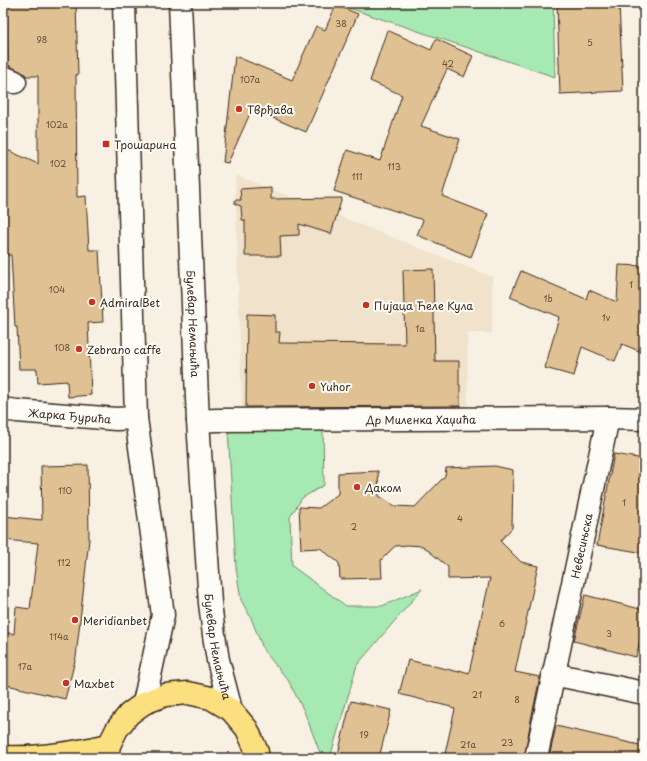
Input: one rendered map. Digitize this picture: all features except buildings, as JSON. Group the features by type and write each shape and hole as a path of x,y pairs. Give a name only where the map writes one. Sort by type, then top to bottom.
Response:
{"main road":[{"name":"Булевар Немањића","path":"108,752 117,729 129,714 144,703 165,695 188,693 211,698 231,710"},
{"path":"231,710 248,729 258,758"},
{"path":"3,757 21,758 80,752 108,752"}],"street":[{"path":"124,3 136,418 163,615 144,703"},
{"name":"Булевар Немањића","path":"180,3 198,421 210,603 218,660 231,710"},
{"name":"Жарка Ђурића","path":"3,410 116,419 136,418"},
{"name":"Невесињска","path":"536,758 608,418"},
{"name":"Др Миленка Хаџића","path":"198,421 644,419"},
{"path":"553,674 644,693"}],"shaded area":[{"name":"Пијаца Ћеле Кула","path":"235,175 492,277 492,333 467,333 468,410 242,411"}],"green space":[{"path":"334,3 553,3 555,77"},
{"path":"323,427 324,485 302,498 290,517 292,566 346,606 382,606 422,589 357,665 330,758 322,758 304,711 288,680 264,651 251,618 241,600 236,568 228,429"}],"place":[{"name":"Тврђава","path":"239,109"},
{"name":"Трошарина","path":"106,144"},
{"name":"AdmiralBet","path":"92,302"},
{"name":"Пијаца Ћеле Кула","path":"366,305"},
{"name":"Zebrano caffe","path":"79,349"},
{"name":"Yuhor","path":"312,386"},
{"name":"Даком","path":"357,487"},
{"name":"Meridianbet","path":"75,620"},
{"name":"Maxbet","path":"66,683"}]}
